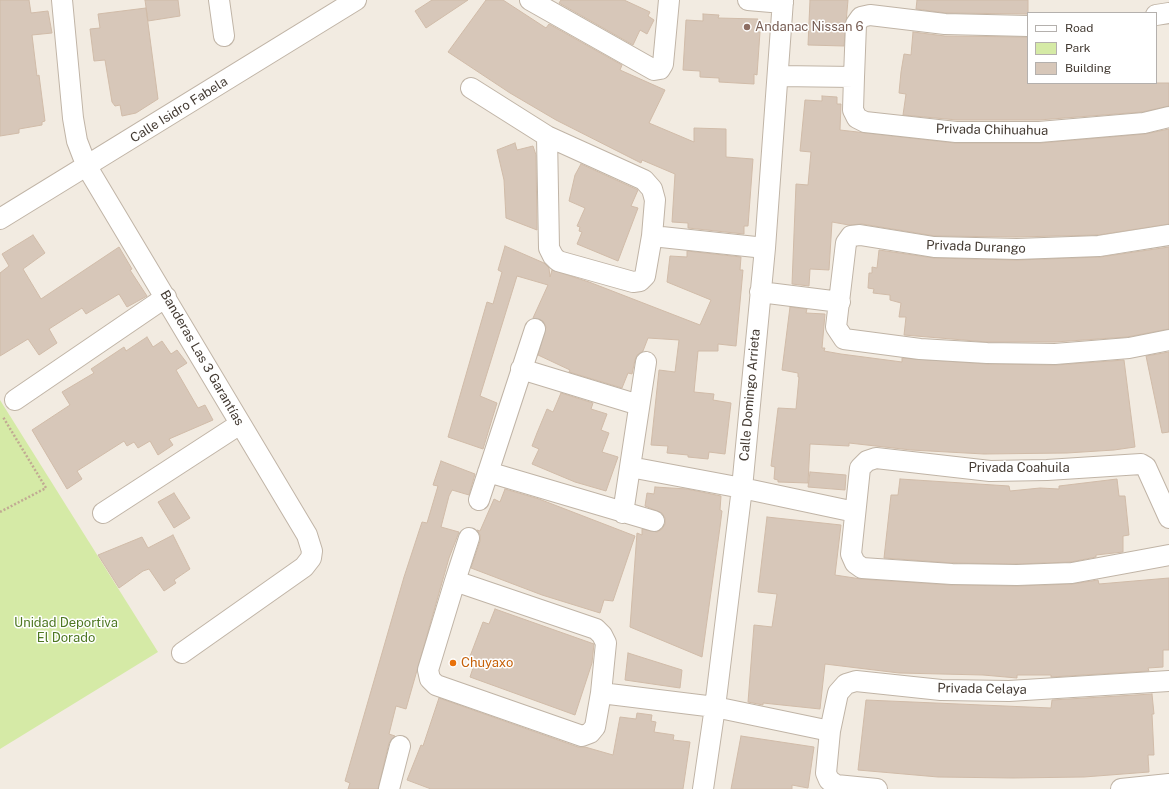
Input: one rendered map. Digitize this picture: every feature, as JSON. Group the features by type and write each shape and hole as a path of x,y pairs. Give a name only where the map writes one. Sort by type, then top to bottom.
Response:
{"street":[{"name":"Banderas Las 3 Garantías","path":"62,0 73,118 77,141 87,167 307,535 312,551 311,558 304,567 182,653"},
{"path":"219,0 224,36"},
{"name":"Calle Isidro Fabela","path":"0,219 87,167 356,0"},
{"path":"530,0 654,70 660,69 663,64 669,0"},
{"path":"748,0 783,1"},
{"name":"Calle Domingo Arrieta","path":"703,789 715,707 742,488 764,248 783,1"},
{"path":"1157,15 1169,13"},
{"name":"Privada Chihuahua","path":"1027,26 945,24 870,15 861,17 856,24 853,110 857,118 865,122 956,132 1040,132 1144,123 1169,117"},
{"path":"778,76 854,77"},
{"path":"471,88 547,136 644,180 652,189 655,200 652,236 645,276 640,281 633,282 618,278 558,260 553,256 549,248 547,136"},
{"name":"Privada Durango","path":"1169,235 1099,246 1017,249 934,247 860,235 851,236 846,243 836,327 844,339 920,350 1055,354 1129,348 1169,340"},
{"path":"652,236 764,248"},
{"path":"760,292 840,302"},
{"path":"15,400 166,297"},
{"path":"478,500 535,329"},
{"path":"623,513 646,362"},
{"path":"521,369 639,405"},
{"path":"104,513 240,424"},
{"name":"Privada Coahuila","path":"1169,518 1150,473 1146,467 1141,464 1047,470 990,471 876,458 866,461 860,468 851,554 855,563 862,568 952,574 1072,573 1169,555"},
{"path":"630,467 742,488 855,512"},
{"path":"488,472 654,521"},
{"path":"455,581 596,629 602,635 606,643 601,693 595,727 590,733 582,736 436,685 430,679 428,670 455,581 469,538"},
{"name":"Privada Celaya","path":"877,789 836,785 829,780 826,773 830,731 838,693 846,684 856,681 941,690 1009,691 1169,681"},
{"path":"601,693 715,707 830,731"},
{"path":"389,789 400,746"},
{"path":"1121,789 1169,784"}],"path":[{"path":"0,412 46,488 0,512"}],"green space":[{"name":"Unidad Deportiva El Dorado","path":"0,400 158,652 0,749"}],"building":[{"path":"0,0 29,0 31,13 48,11 52,33 32,35 45,121 42,122 42,125 19,129 19,133 0,136"},
{"path":"145,0 178,0 180,16 148,21"},
{"path":"432,0 468,0 426,28 415,11"},
{"path":"486,0 503,0 546,28 549,24 622,65 620,70 665,90 649,123 694,142 694,128 726,129 726,157 753,159 748,226 744,226 744,234 688,228 688,223 672,222 675,174 642,160 641,163 556,120 510,93 448,52"},
{"path":"561,0 624,0 650,12 648,16 654,20 647,34 640,30 633,45 559,3"},
{"path":"810,0 848,0 844,46 808,45"},
{"path":"917,0 1028,0 1027,14 946,13 916,9"},
{"path":"146,8 158,99 136,113 122,116 120,105 115,106 112,102 105,60 94,61 90,29 100,28 98,14"},
{"path":"703,14 719,15 718,18 758,19 757,32 760,32 757,75 754,74 754,84 719,82 719,78 700,77 700,71 683,70 686,20 703,21"},
{"path":"913,32 945,36 1027,37 1027,84 1169,83 1169,106 1142,112 1039,120 957,120 903,115 906,94 899,93 901,72 904,54 911,55"},
{"path":"822,96 837,97 837,104 841,104 840,130 955,143 1040,143 1145,134 1169,129 1169,224 1098,235 1017,237 935,236 862,224 849,225 832,222 829,270 810,269 809,286 792,284 796,184 808,185 811,152 800,151 805,100 822,101"},
{"path":"515,143 517,150 533,146 536,155 537,230 506,218 504,180 497,150"},
{"path":"581,164 638,190 631,206 638,208 618,261 577,244 582,232 579,231 580,227 577,226 585,208 569,201 575,175"},
{"path":"33,235 45,253 23,269 41,299 119,247 132,269 130,270 147,296 127,307 119,294 86,314 82,308 49,329 57,343 39,355 28,339 0,356 0,273 9,266 2,254"},
{"path":"505,246 544,263 549,268 550,277 552,270 589,282 700,325 711,300 667,282 670,256 687,257 687,251 741,257 740,270 743,270 736,346 718,344 718,351 698,351 694,392 714,394 713,400 731,403 725,454 709,452 708,459 688,457 688,455 667,453 668,446 651,445 659,370 675,372 679,340 648,338 643,351 637,355 632,374 628,373 622,388 569,372 570,370 538,355 546,327 543,321 533,318 548,285 517,276 480,396 497,403 483,449 448,437 487,302 493,304 502,272 498,270"},
{"path":"1169,247 1169,329 1127,337 1055,342 987,342 904,335 906,317 899,317 901,303 890,300 890,295 873,293 874,289 868,288 869,273 872,273 872,267 877,268 879,250 934,258 1017,260 1100,257"},
{"path":"790,307 807,309 806,313 825,314 822,348 825,348 824,351 841,354 902,362 902,358 987,364 1056,365 1124,360 1135,447 1067,453 984,454 911,450 849,443 849,446 810,444 808,483 778,482 778,480 774,479 775,467 771,466 778,408 796,409 799,377 798,373 782,370"},
{"path":"147,337 153,347 162,341 171,354 177,350 187,363 176,370 198,408 205,405 213,420 169,439 173,445 158,455 150,441 138,448 134,442 127,446 124,441 77,471 82,479 67,489 32,430 70,405 62,392 94,373 91,369 124,347 126,351"},
{"path":"1169,352 1169,432 1162,433 1146,356"},
{"path":"561,393 593,403 591,409 607,414 601,430 609,433 602,452 618,457 606,491 575,482 532,464 539,449 532,446 537,433 547,409 553,412"},
{"path":"441,461 475,474 469,495 452,490 449,496 441,527 459,532 449,558 406,709 396,706 389,734 395,736 389,743 378,789 348,789 350,783 345,781 404,577 422,522 427,523 438,486 433,485"},
{"path":"810,472 846,475 845,490 808,487"},
{"path":"900,479 1009,486 1010,491 1040,488 1059,489 1059,486 1117,479 1119,496 1125,496 1129,535 1123,536 1123,552 1096,555 1096,557 1071,562 1017,564 952,563 884,558 891,495 898,495"},
{"path":"655,487 687,489 721,496 720,510 722,511 702,657 630,627 637,533 642,535 642,529 657,532 662,529 665,524 665,518 662,513 645,506 647,493 654,494"},
{"path":"505,489 539,499 635,536 613,601 604,600 600,613 542,595 471,568 480,541 480,535 477,530 480,531 494,499 500,502"},
{"path":"174,493 190,518 174,528 158,502"},
{"path":"767,517 841,525 835,575 861,579 951,585 1017,586 1072,584 1098,580 1099,584 1169,578 1169,650 1163,650 1163,667 1148,668 1149,671 1051,677 1051,675 1017,675 1017,678 983,675 899,673 825,664 820,709 763,703 763,705 748,702 754,625 772,627 777,594 758,592"},
{"path":"173,535 190,569 174,580 176,583 164,591 149,569 143,571 119,588 98,555 142,537 148,548"},
{"path":"495,609 594,644 592,663 575,715 470,677 475,662 469,659 483,622 489,624"},
{"path":"628,653 682,670 680,688 625,680"},
{"path":"1152,694 1154,714 1152,714 1154,755 1148,755 1149,772 1084,777 1013,778 938,777 858,770 866,700 1051,708 1052,700"},
{"path":"439,698 578,747 585,747 613,755 620,717 636,719 637,713 652,715 651,721 656,722 654,732 674,735 673,740 690,742 683,789 431,789 407,780 421,745 423,746"},
{"path":"741,736 814,747 808,788 792,785 792,789 731,789"}],"place":[{"name":"Andanac Nissan 6","path":"747,27"},
{"name":"Chuyaxo","path":"453,663"}]}
